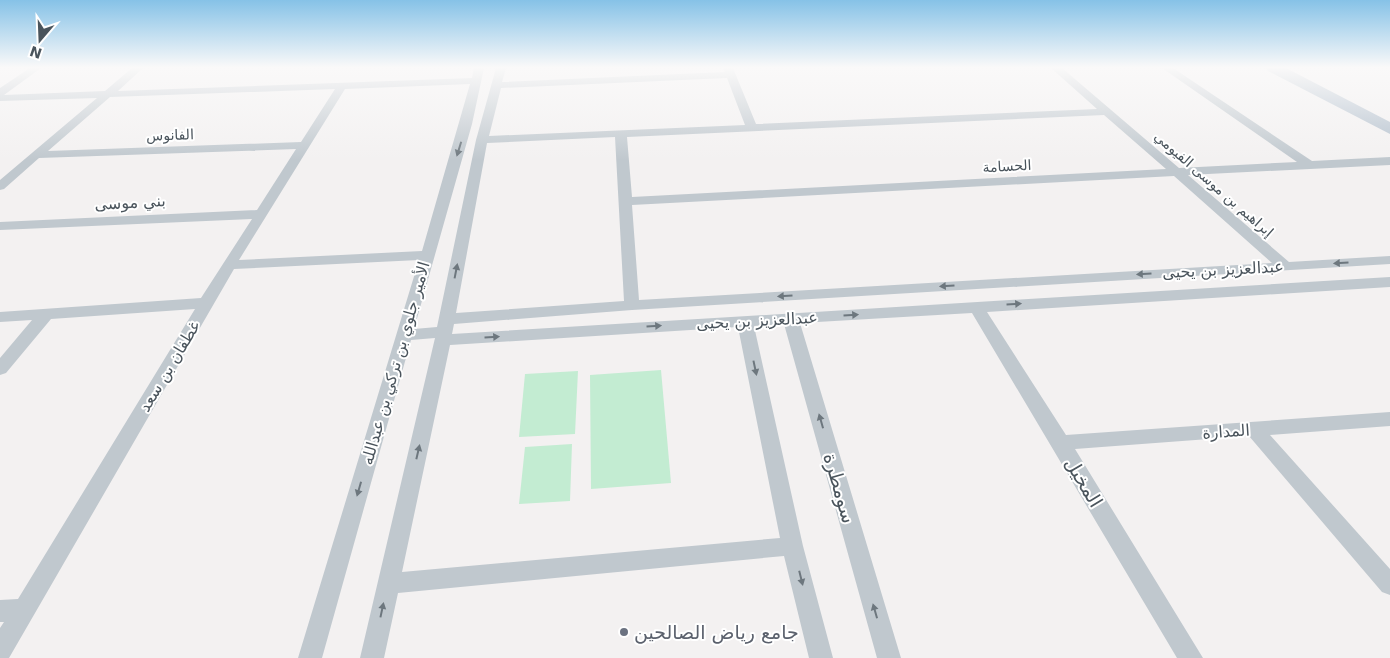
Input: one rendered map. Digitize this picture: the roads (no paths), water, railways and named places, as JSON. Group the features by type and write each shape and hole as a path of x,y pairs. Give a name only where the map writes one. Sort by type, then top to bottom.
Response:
{"main road":[{"path":"1333,99 1368,116"},
{"path":"1384,107 1359,99 1346,101 1347,105 1390,129"}],"street":[{"path":"0,186 102,99"},
{"name":"غطفان بن سعد","path":"0,650 228,265 334,99"},
{"name":"الأمير جلوي بن تركي بن عبدالله","path":"310,658 472,99"},
{"name":"الأمير جلوي بن تركي بن عبدالله","path":"372,658 445,330 482,140 493,99"},
{"path":"740,99 752,128"},
{"name":"إبراهيم بن موسى الفيومي","path":"1091,99 1284,265"},
{"path":"1212,99 1309,165"},
{"path":"482,140 1106,112"},
{"path":"467,120 487,119"},
{"path":"621,134 632,305"},
{"name":"الفانوس","path":"36,156 306,145"},
{"name":"الحسامة","path":"625,201 1390,161"},
{"name":"بني موسى","path":"0,226 262,214"},
{"path":"228,265 426,255"},
{"name":"عبدالعزيز بن يحيى","path":"445,330 632,305 1390,260"},
{"path":"1056,279 1071,300"},
{"name":"عبدالعزيز بن يحيى","path":"445,330 791,319 1071,300 1390,282"},
{"path":"0,316 206,303"},
{"name":"المخيل","path":"976,307 1191,658"},
{"path":"0,369 46,314"},
{"name":"سومطرة","path":"791,319 889,658"},
{"path":"745,320 792,546 821,658"},
{"path":"403,335 445,330"},
{"name":"المدارة","path":"1061,443 1390,420"},
{"path":"1254,429 1390,585"},
{"path":"387,584 792,546"},
{"path":"0,611 24,609"}],"place":[{"name":"جامع رياض الصالحين","path":"624,632"}]}
